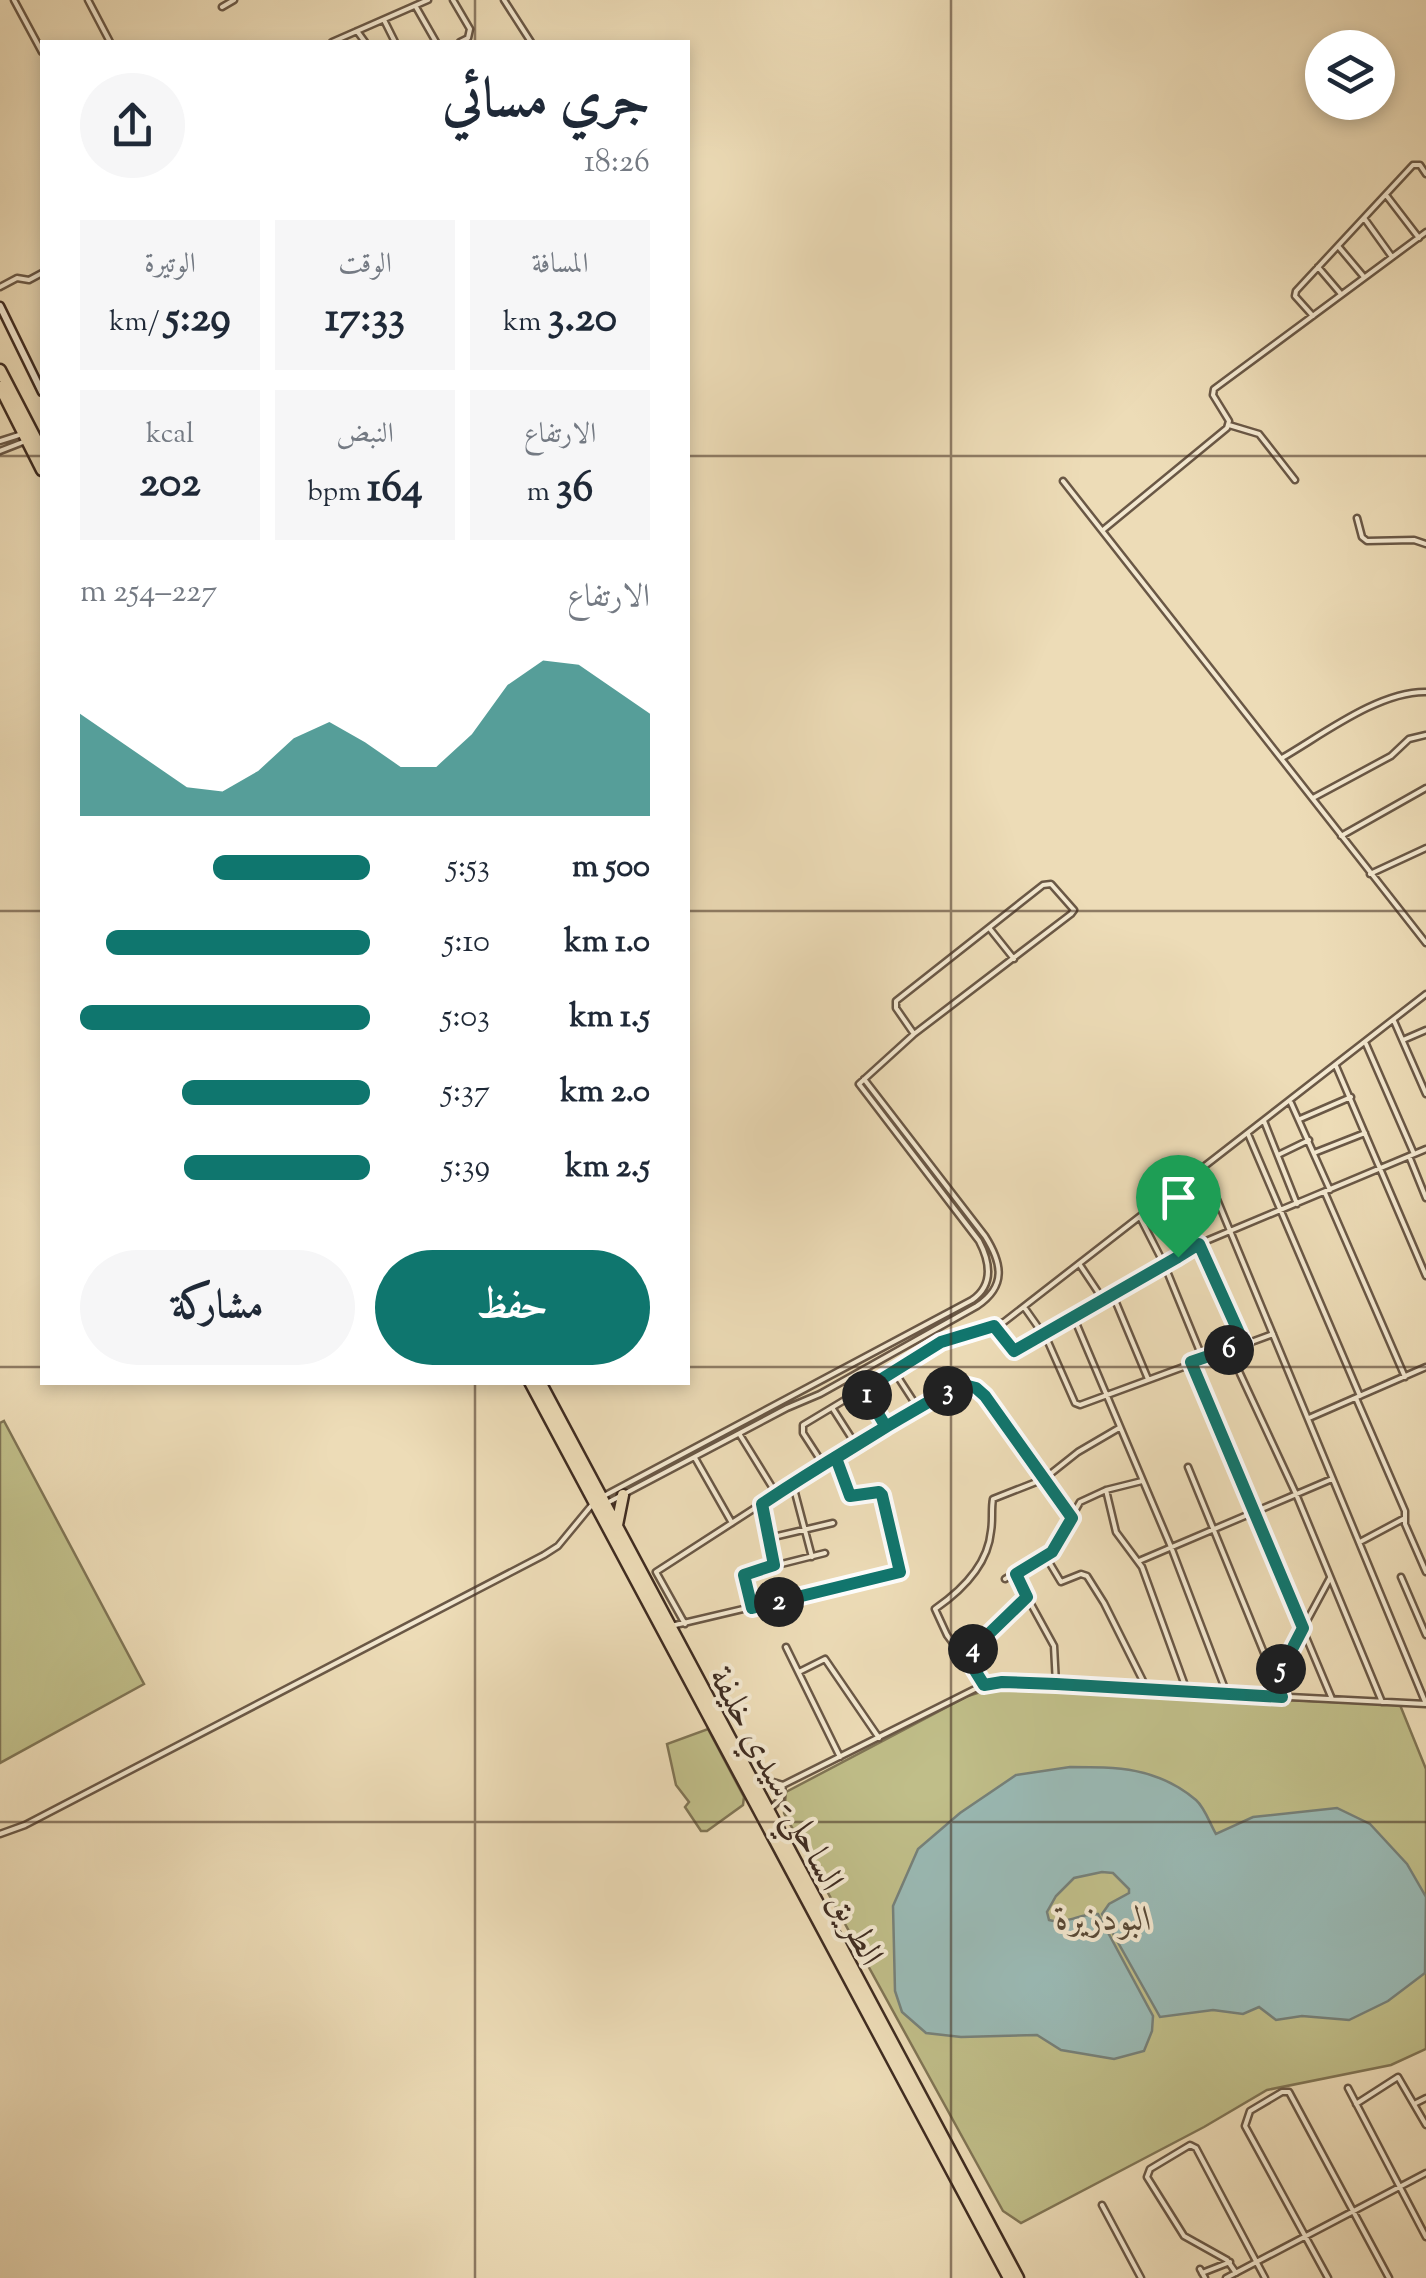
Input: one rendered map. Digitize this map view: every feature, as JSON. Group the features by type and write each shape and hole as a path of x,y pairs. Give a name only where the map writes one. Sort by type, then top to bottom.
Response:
{"highway":[{"path":"0,370 36,434"},
{"path":"0,388 36,434"},
{"name":"الطريق الساحلي- سيدي خليفة","path":"532,1385 1009,2278"},
{"path":"542,1385 593,1481 597,1504 651,1575 671,1626 1018,2278"},
{"path":"593,1481 618,1492 617,1526"}],"street":[{"path":"14,0 40,48"},
{"path":"88,0 109,40"},
{"path":"222,7 234,0"},
{"path":"337,40 428,0"},
{"path":"453,0 470,29 464,40"},
{"path":"504,0 530,40"},
{"path":"415,6 435,40"},
{"path":"384,20 394,40"},
{"path":"357,31 364,40"},
{"path":"1313,316 1295,294 1415,164 1426,174"},
{"path":"1386,195 1419,238"},
{"path":"1364,218 1392,257"},
{"path":"1295,480 1256,431 1229,425 1213,395 1214,389 1426,232"},
{"path":"1338,246 1364,277"},
{"path":"1318,267 1342,294"},
{"path":"0,286 40,274"},
{"path":"0,306 40,388"},
{"path":"1103,530 1229,425"},
{"path":"0,441 36,434"},
{"path":"0,451 36,434"},
{"path":"1063,480 1426,944"},
{"path":"1357,518 1367,541 1414,540 1426,544"},
{"path":"1281,759 1352,715 1412,693 1426,693"},
{"path":"1313,798 1391,756 1409,738 1426,736"},
{"path":"1342,836 1426,788"},
{"path":"1370,874 1426,848"},
{"path":"861,1082 914,1034 1066,919 1074,910 1051,884 1046,884 896,1001 896,1008 914,1034"},
{"path":"990,928 1014,959"},
{"path":"824,1464 802,1428 941,1342 994,1326 1024,1307 1426,994"},
{"path":"1394,1020 1426,1094"},
{"path":"1403,1040 1426,1030"},
{"path":"1366,1043 1426,1198"},
{"path":"1336,1066 1426,1276"},
{"path":"597,1504 820,1394 991,1295 1000,1272 997,1256 985,1236 861,1082"},
{"path":"0,1834 202,1735 544,1555 558,1546 597,1504 980,1295 988,1274 979,1241 861,1082"},
{"path":"1299,1120 1351,1098"},
{"path":"1290,1101 1405,1377"},
{"path":"1264,1121 1297,1204"},
{"path":"1314,1153 1366,1132"},
{"path":"1248,1134 1405,1511 1404,1518 1426,1572"},
{"path":"1278,1156 1309,1140"},
{"path":"994,1326 1012,1351 1199,1244 1426,1149"},
{"path":"749,1774 784,1786 984,1685 1002,1682 1426,1704 1204,1168"},
{"path":"1170,1194 1199,1244 1244,1344"},
{"path":"1140,1217 1164,1264 1202,1358"},
{"path":"979,1241 985,1236"},
{"path":"1079,1264 1102,1298"},
{"path":"1112,1293 1148,1379"},
{"path":"1024,1307 1044,1334 1075,1403 1080,1405 1273,1334"},
{"path":"1073,1317 1171,1548 1226,1694"},
{"path":"1229,1350 1296,1494 1382,1702"},
{"path":"1191,1362 1332,1698"},
{"path":"1308,1418 1426,1367"},
{"path":"845,1369 849,1376"},
{"path":"894,1371 918,1408"},
{"path":"684,1624 651,1575 824,1464 960,1384 976,1388 1072,1518"},
{"path":"864,1390 886,1427"},
{"path":"796,1394 799,1403"},
{"path":"833,1408 856,1445"},
{"path":"984,1685 948,1635 935,1609 962,1587 980,1563 990,1539 994,1499 1044,1478 1078,1452 1120,1428"},
{"path":"740,1434 777,1494"},
{"path":"694,1457 732,1524"},
{"path":"671,1626 900,1572 882,1495 879,1492 850,1496 836,1458"},
{"path":"1188,1467 1282,1697"},
{"path":"1139,1561 1334,1478"},
{"path":"1005,1579 1046,1557 1058,1543 1076,1506 1106,1490 1142,1480"},
{"path":"793,1485 812,1556"},
{"path":"1106,1490 1116,1532 1139,1561 1187,1691"},
{"path":"762,1504 774,1565"},
{"path":"1360,1542 1404,1518"},
{"path":"769,1538 833,1524"},
{"path":"752,1608 744,1575 825,1554"},
{"path":"1046,1557 1061,1582 1081,1574 1087,1576 1147,1690"},
{"path":"1016,1574 1054,1646 1056,1684"},
{"path":"1276,1680 1330,1577"},
{"path":"1401,1578 1426,1635"},
{"path":"966,1656 1027,1597"},
{"path":"786,1646 840,1757"},
{"path":"799,1672 824,1660 879,1738"},
{"path":"769,1811 781,1799 784,1786"},
{"path":"1356,2104 1396,2076 1426,2124"},
{"path":"1348,2088 1426,2237"},
{"path":"1328,2278 1245,2126 1250,2111 1282,2092 1289,2092 1389,2278"},
{"path":"1414,2104 1426,2098"},
{"path":"1236,2273 1230,2262 1184,2236 1146,2177 1150,2170 1190,2145 1196,2148 1264,2278"},
{"path":"1226,2278 1426,2174"},
{"path":"1102,2205 1141,2278"},
{"path":"1202,2273 1230,2262"}],"green space":[{"path":"4,1421 144,1684 0,1763 0,1423"},
{"name":"البودزيرة","path":"996,1687 1400,1705 1426,1769 1426,2049 1391,2065 1267,2090 1021,2223 1003,2211 784,1813 786,1792 968,1696"},
{"path":"708,1729 744,1797 743,1805 707,1831 701,1831 685,1807 689,1802 676,1785 667,1744"}],"water":[{"path":"1070,1767 1136,1771 1166,1781 1199,1803 1216,1834 1253,1817 1337,1808 1370,1824 1407,1864 1426,1897 1425,1973 1388,2001 1349,2020 1302,2016 1276,2020 1259,2007 1243,2014 1213,2010 1160,2017 1102,1914 1129,1889 1113,1873 1102,1872 1074,1878 1047,1912 1049,1920 1056,1921 1098,1914 1153,2016 1144,2051 1114,2059 1061,2050 1037,2035 961,2037 926,2033 902,2012 895,1991 893,1906 918,1849 960,1813 1016,1775"}],"route":[{"path":"1178,1257 1014,1351 994,1326 941,1342 864,1390 886,1427 836,1458 850,1496 879,1492 882,1495 899,1574 752,1608 744,1575 774,1565 762,1504 824,1464 836,1458 893,1422 960,1384 969,1384 985,1396 1072,1518 1052,1552 1016,1574 1027,1597 966,1656 984,1685 1056,1684 1282,1697 1276,1680 1303,1628 1191,1362 1244,1344 1199,1244 1178,1257"}]}
